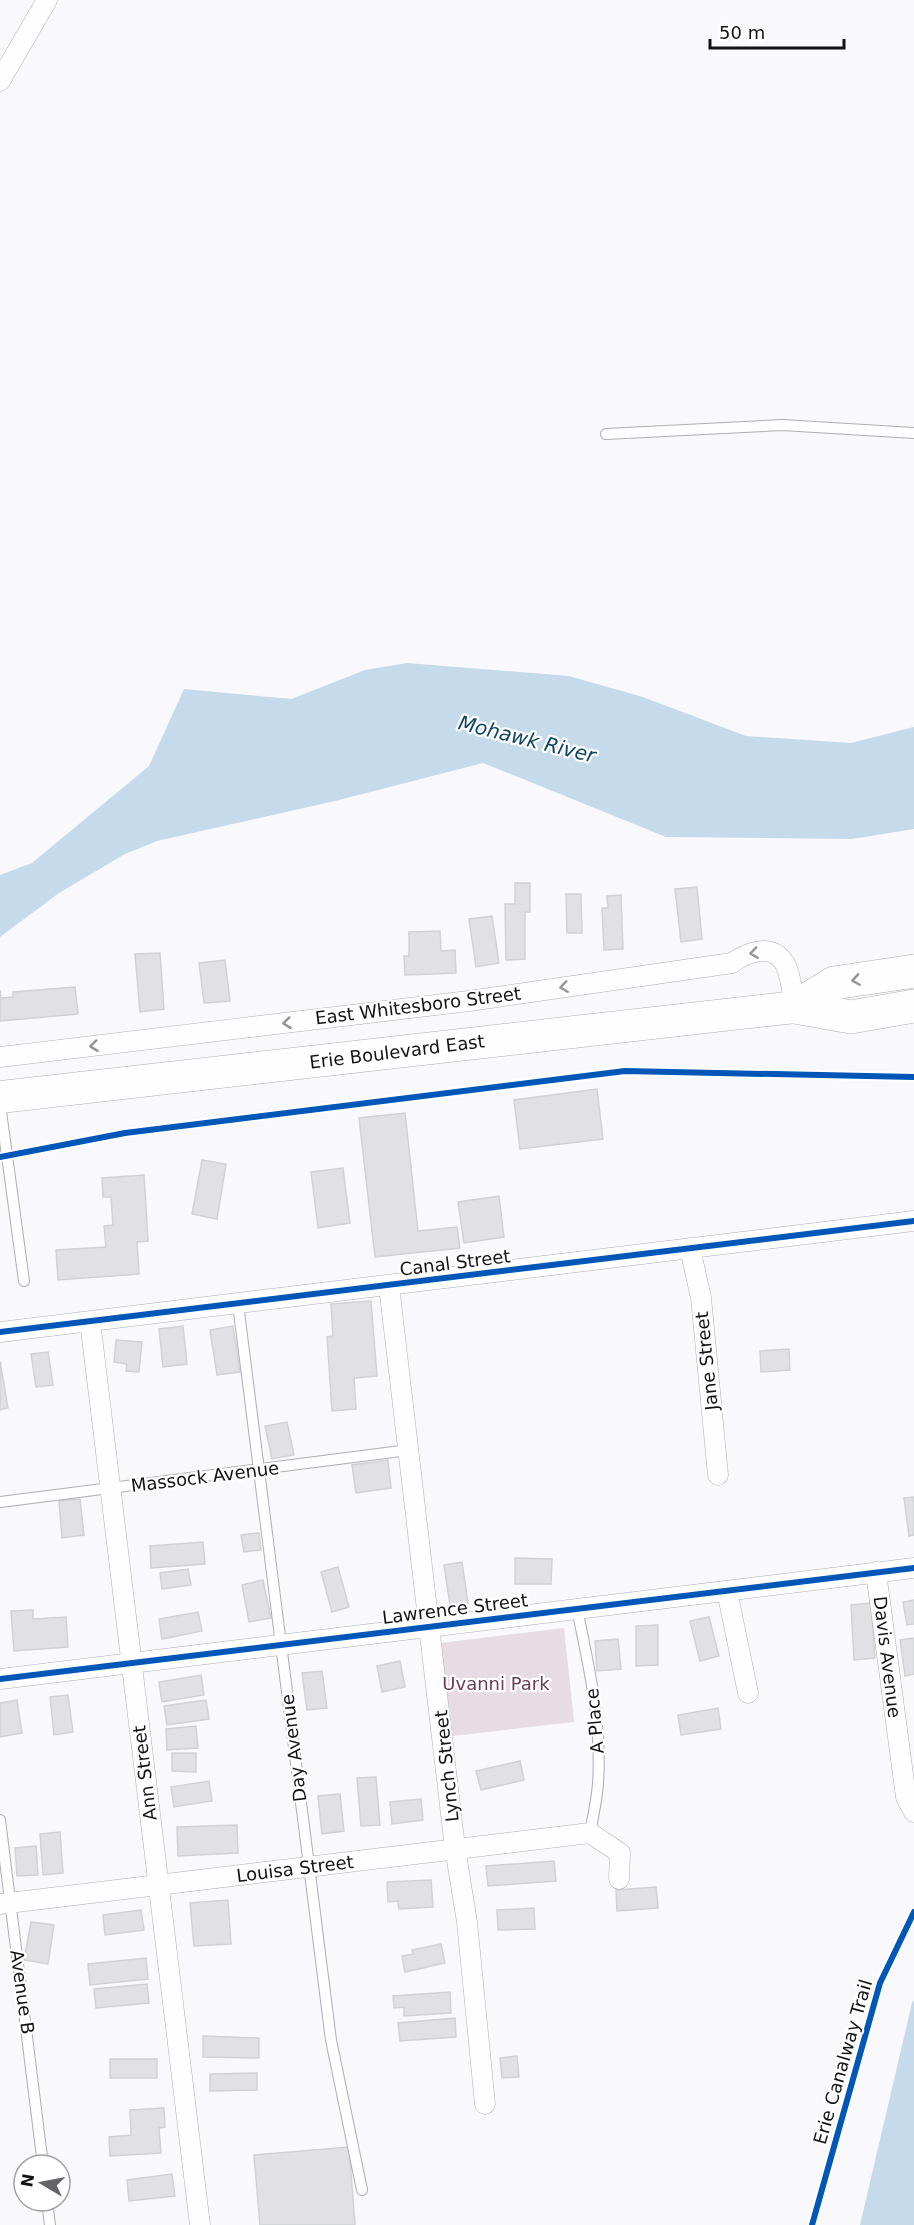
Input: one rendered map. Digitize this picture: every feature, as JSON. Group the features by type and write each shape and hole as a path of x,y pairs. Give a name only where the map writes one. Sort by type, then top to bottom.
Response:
{"highway":[{"name":"Erie Boulevard East","path":"795,1006 834,983 914,971"},
{"name":"Erie Boulevard East","path":"795,1006 851,1017 914,1006"}],"main road":[{"name":"Erie Boulevard East","path":"0,1097 795,1006"}],"street":[{"path":"0,81 47,0"},
{"name":"East Whitesboro Street","path":"0,1057 469,1001 732,963 745,954 758,951 776,954 784,962 795,1006"},
{"name":"Canal Street","path":"0,1332 389,1287 914,1221"},
{"name":"Jane Street","path":"690,1248 701,1298 718,1475"},
{"name":"Lynch Street","path":"389,1287 455,1848 467,1922 485,2104"},
{"name":"Ann Street","path":"90,1321 200,2225"},
{"name":"Lawrence Street","path":"0,1679 914,1568"},
{"name":"Davis Avenue","path":"876,1572 906,1797 914,1812"},
{"path":"727,1591 748,1693"},
{"path":"590,1833 620,1853 620,1879"},
{"name":"Louisa Street","path":"5,1904 590,1833"}],"lane":[{"path":"606,434 782,425 914,433"},
{"path":"0,1104 24,1281"},
{"path":"0,1183 12,1181"},
{"name":"Day Avenue","path":"238,1304 331,2040 362,2190"},
{"name":"Massock Avenue","path":"0,1502 409,1449"},
{"name":"A Place","path":"577,1609 590,1673 598,1737 598,1784 590,1833"},
{"name":"Avenue B","path":"0,1820 5,1904 41,2153"}],"green space":[{"name":"Uvanni Park","path":"564,1628 574,1722 444,1737 432,1644"}],"water":[{"name":"Mohawk River","path":"407,663 569,676 643,697 746,736 851,743 914,727 914,829 852,839 666,837 483,763 339,800 157,841 125,854 59,893 0,937 0,875 32,863 149,766 184,689 291,699 365,670"},
{"path":"914,2000 914,2225 860,2225 912,2003"}],"building":[{"path":"515,883 530,883 530,912 525,912 525,959 506,960 505,904 515,904"},
{"path":"697,887 702,939 681,942 675,889"},
{"path":"566,894 581,894 582,933 567,933"},
{"path":"621,895 623,949 604,950 602,908 608,908 607,896"},
{"path":"492,916 499,963 476,967 469,919"},
{"path":"440,931 441,951 455,950 456,973 405,975 404,956 409,956 409,932"},
{"path":"160,953 164,1009 140,1012 135,954"},
{"path":"225,960 230,1001 204,1003 199,963"},
{"path":"75,987 78,1014 0,1021 0,990 1,998 13,997 13,992"},
{"path":"597,1089 603,1139 520,1149 514,1100"},
{"path":"405,1113 418,1231 457,1227 460,1248 375,1257 359,1118"},
{"path":"202,1160 226,1164 217,1219 192,1214"},
{"path":"343,1168 350,1223 318,1228 311,1172"},
{"path":"144,1175 148,1241 137,1242 139,1274 58,1280 56,1250 106,1247 104,1226 113,1225 111,1197 103,1197 102,1178"},
{"path":"499,1196 504,1237 464,1243 458,1202"},
{"path":"371,1301 377,1376 354,1378 356,1409 332,1411 327,1337 333,1336 331,1304"},
{"path":"183,1326 187,1364 163,1367 159,1329"},
{"path":"233,1326 240,1372 217,1375 210,1330"},
{"path":"116,1340 142,1342 139,1372 126,1371 127,1364 114,1362"},
{"path":"789,1349 790,1370 761,1372 760,1351"},
{"path":"48,1352 53,1385 36,1387 31,1354"},
{"path":"0,1361 8,1408 0,1410"},
{"path":"287,1422 294,1455 272,1459 265,1426"},
{"path":"388,1460 391,1488 356,1493 352,1465"},
{"path":"914,1497 914,1535 909,1536 904,1498"},
{"path":"80,1499 84,1535 62,1538 59,1501"},
{"path":"259,1533 261,1550 244,1552 241,1535"},
{"path":"203,1542 205,1564 151,1568 150,1546"},
{"path":"515,1558 552,1559 551,1584 515,1584"},
{"path":"462,1562 468,1603 450,1605 444,1565"},
{"path":"338,1567 349,1607 332,1612 321,1572"},
{"path":"188,1569 191,1585 162,1589 160,1573"},
{"path":"263,1580 271,1618 249,1622 242,1585"},
{"path":"914,1600 914,1624 907,1625 903,1602"},
{"path":"871,1603 875,1658 854,1660 851,1605"},
{"path":"33,1610 33,1619 66,1617 68,1647 14,1651 11,1611"},
{"path":"198,1612 202,1631 162,1639 159,1619"},
{"path":"709,1617 719,1656 700,1661 690,1621"},
{"path":"658,1625 658,1665 636,1666 636,1626"},
{"path":"914,1638 914,1674 905,1676 900,1640"},
{"path":"618,1639 621,1669 597,1671 595,1641"},
{"path":"400,1661 405,1687 382,1692 377,1666"},
{"path":"322,1671 327,1708 307,1710 302,1673"},
{"path":"201,1675 204,1695 162,1702 159,1682"},
{"path":"68,1695 73,1732 54,1735 50,1697"},
{"path":"17,1700 22,1733 0,1737 0,1703"},
{"path":"206,1700 209,1719 167,1725 164,1706"},
{"path":"718,1708 721,1729 681,1735 678,1715"},
{"path":"196,1726 198,1748 167,1750 166,1729"},
{"path":"172,1753 196,1753 196,1772 172,1771"},
{"path":"520,1761 524,1780 481,1790 476,1771"},
{"path":"376,1777 380,1825 361,1826 357,1778"},
{"path":"209,1781 212,1801 174,1807 171,1787"},
{"path":"340,1794 344,1831 322,1834 318,1796"},
{"path":"421,1799 423,1820 392,1824 390,1802"},
{"path":"237,1825 238,1853 178,1856 177,1827"},
{"path":"60,1832 63,1873 43,1875 40,1834"},
{"path":"36,1846 38,1875 17,1876 15,1848"},
{"path":"554,1861 556,1881 488,1886 486,1866"},
{"path":"431,1880 433,1907 399,1909 398,1901 388,1902 387,1882"},
{"path":"656,1887 658,1908 617,1911 616,1890"},
{"path":"228,1900 231,1944 194,1946 190,1903"},
{"path":"534,1908 535,1929 498,1930 497,1910"},
{"path":"141,1910 144,1930 105,1935 103,1915"},
{"path":"31,1922 54,1925 48,1964 24,1960"},
{"path":"441,1944 445,1963 405,1972 402,1956 413,1954 412,1950"},
{"path":"146,1958 148,1979 90,1985 88,1964"},
{"path":"147,1984 149,2003 96,2008 94,1989"},
{"path":"450,1992 451,2013 404,2016 404,2007 394,2008 393,1996"},
{"path":"455,2018 456,2037 400,2041 398,2023"},
{"path":"203,2036 259,2038 259,2058 203,2057"},
{"path":"517,2056 519,2077 502,2078 500,2058"},
{"path":"110,2059 157,2059 157,2078 110,2078"},
{"path":"257,2073 257,2090 210,2091 210,2074"},
{"path":"164,2108 165,2127 159,2128 161,2153 110,2156 109,2137 131,2135 130,2110"},
{"path":"349,2147 355,2225 260,2225 254,2155"},
{"path":"172,2174 175,2196 129,2201 127,2180"}],"cycle path":[{"path":"0,1157 125,1133 625,1071 914,1077"},
{"path":"0,1332 914,1221"},
{"path":"0,1679 914,1568"},
{"name":"Erie Canalway Trail","path":"812,2225 880,1983 914,1912"}]}
